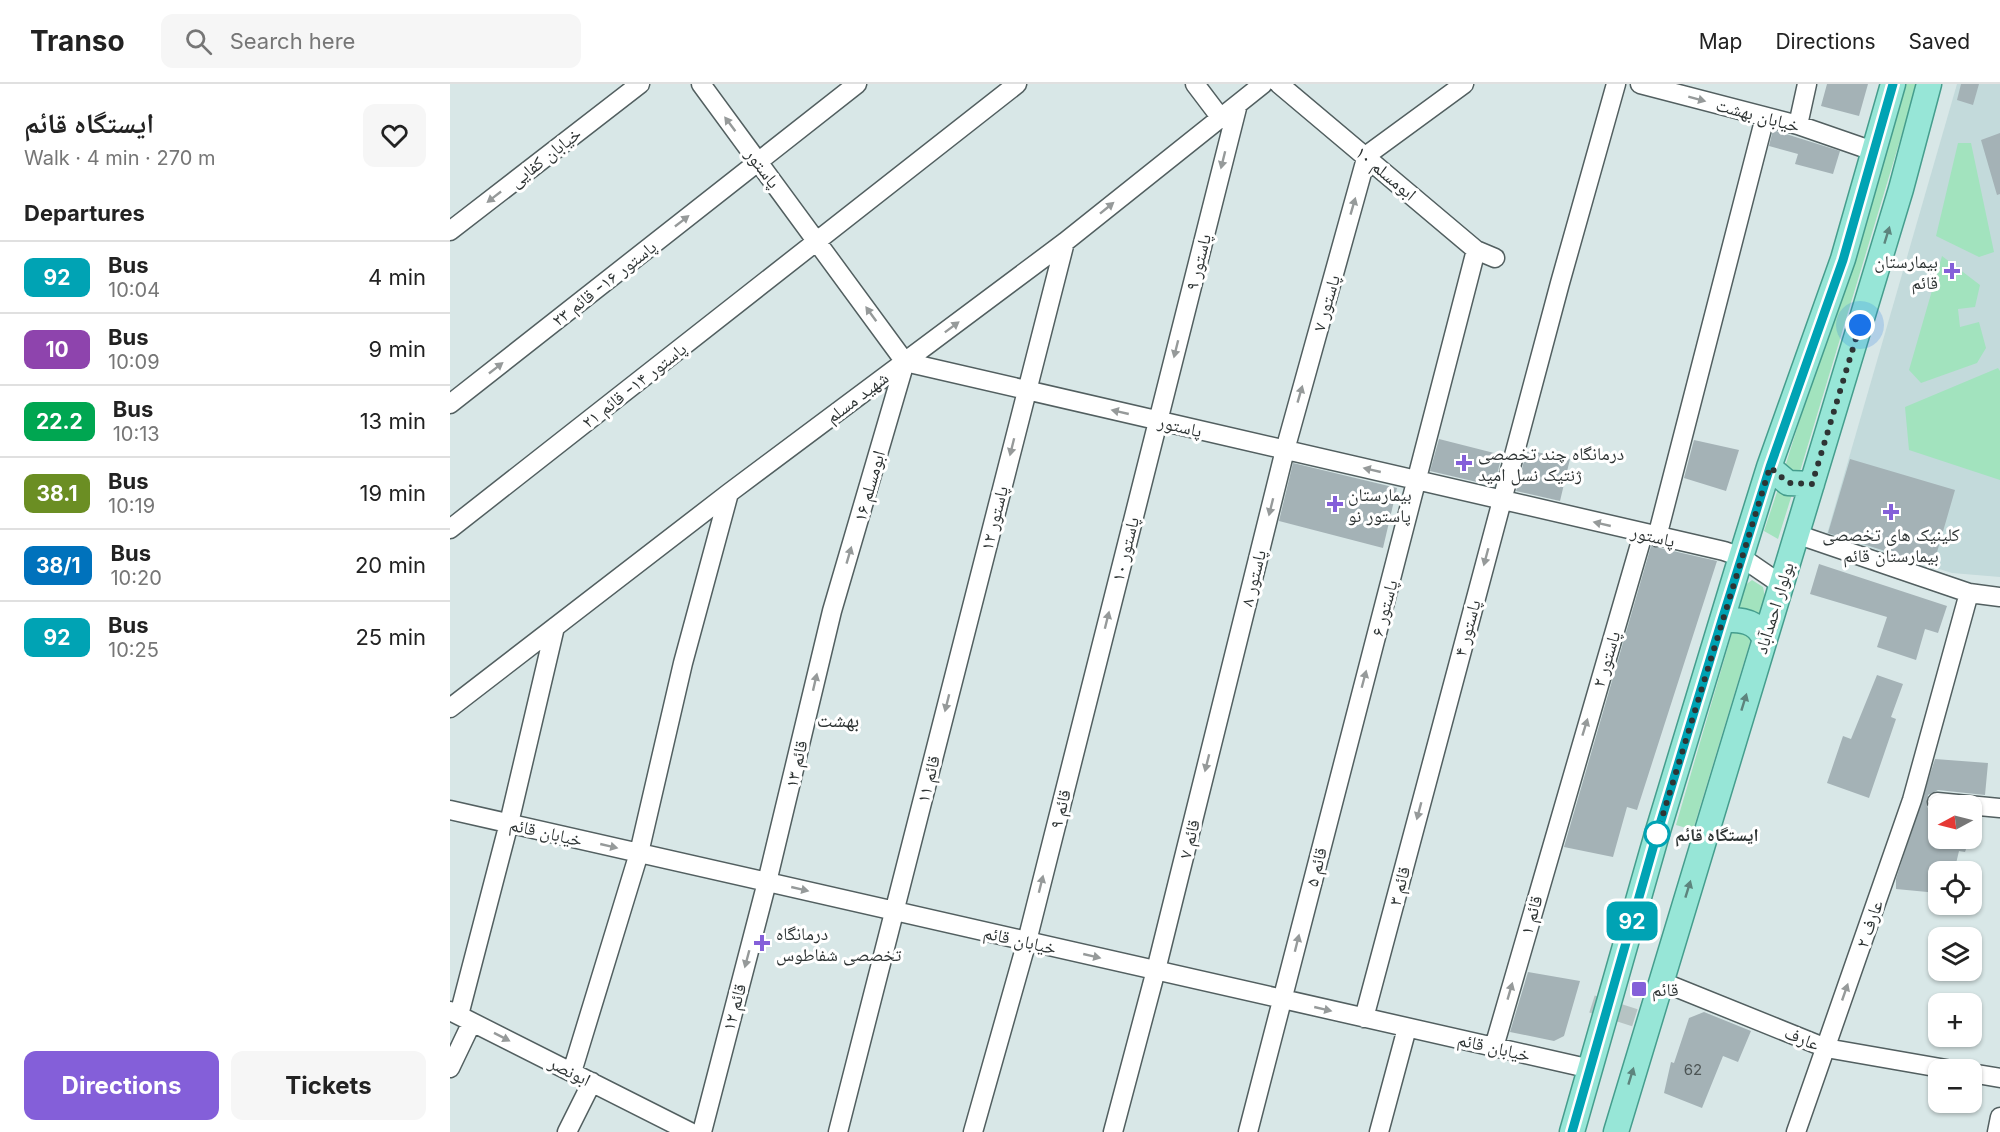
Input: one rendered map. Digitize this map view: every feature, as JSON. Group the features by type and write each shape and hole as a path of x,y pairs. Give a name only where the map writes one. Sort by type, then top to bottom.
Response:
{"main road":[{"path":"1572,1132 1657,834 1741,557 1770,467 1843,260 1893,84"},
{"name":"بولوار احمدآباد","path":"1616,1132 1901,189 1929,84"},
{"path":"1770,467 1788,483 1812,484"},
{"path":"1722,620 1740,620 1750,623 1762,632 1764,639"}],"street":[{"name":"خیابان کفایی","path":"450,231 640,84"},
{"name":"پاستور","path":"701,84 905,362 1741,557 1782,585"},
{"name":"پاستور ۱۶- قائم ۲۳","path":"450,404 857,84"},
{"name":"پاستور ۱۴- قائم ۲۱","path":"450,529 1017,84"},
{"path":"1195,84 1220,117"},
{"name":"شهید مسلم","path":"450,708 729,493 1065,242 1263,84"},
{"name":"ابومسلم ۱۰","path":"1279,84 1367,155 1476,250 1495,258"},
{"path":"1367,155 1464,84"},
{"name":"پاستور ۴","path":"1434,755 1560,283 1616,84"},
{"name":"خیابان بهشت","path":"1640,84 1798,125 1873,151"},
{"path":"1798,125 1807,84"},
{"name":"پاستور ۹","path":"1158,421 1238,104"},
{"name":"پاستور ۲","path":"1569,783 1650,536 1712,322 1765,117"},
{"name":"پاستور ۷","path":"1285,450 1367,155"},
{"name":"پاستور ۱۲","path":"962,647 1065,242"},
{"name":"پاستور ۶","path":"1349,735 1418,481 1476,250"},
{"name":"ابومسلم ۱۶","path":"832,611 905,362"},
{"name":"پاستور ۱۰","path":"1093,677 1158,421"},
{"name":"پاستور ۸","path":"1221,707 1285,450"},
{"path":"572,1072 639,853 683,663 729,493"},
{"path":"1796,534 1969,593 2000,597"},
{"name":"عارف ۲","path":"1796,1132 1912,800 1969,593"},
{"name":"قائم ۱۳","path":"767,882 832,611"},
{"path":"450,1068 460,1016 509,823 555,627"},
{"name":"قائم ۱۱","path":"838,1132 962,647"},
{"name":"قائم ۹","path":"975,1125 1027,941 1093,677"},
{"name":"قائم ۷","path":"1114,1129 1221,707"},
{"name":"قائم ۵","path":"1248,1132 1349,735"},
{"name":"قائم ۳","path":"1364,1018 1434,755"},
{"name":"قائم ۱","path":"1494,1047 1569,783"},
{"path":"1982,806 2000,808"},
{"name":"خیابان قائم","path":"450,810 1590,1069"},
{"name":"قائم ۱۲","path":"702,1132 767,882"},
{"name":"عارف","path":"1660,981 1826,1048 1928,1066"},
{"name":"ابونصر","path":"460,1016 690,1132"},
{"path":"1379,1132 1407,1028"},
{"path":"1982,1075 2000,1078"},
{"path":"567,1132 591,1082"},
{"path":"1997,1132 2000,1117"}],"shaded area":[{"name":"بیمارستان قائم","path":"1957,84 2000,84 2000,577 1952,573 1827,534"}],"green space":[{"path":"1906,84 1917,84 1798,478 1783,473"},
{"path":"1958,143 1971,143 1994,252 1979,257 1936,236"},
{"path":"1942,256 1980,285 1975,307 1958,309 1960,327 1979,322 1986,348 1977,363 1921,383 1909,370"},
{"path":"1998,368 2000,371 2000,480 1909,450 1905,407"},
{"path":"1780,483 1794,488 1778,539 1764,531"},
{"path":"1752,580 1763,587 1765,597 1758,618 1737,608 1744,586"},
{"path":"1734,626 1750,632 1750,642 1693,830 1676,825"}],"building":[{"path":"1827,84 1868,84 1859,116 1821,106"},
{"path":"1961,84 1979,84 1973,105 1957,100"},
{"path":"1773,130 1840,151 1833,174 1795,164 1798,154 1769,146"},
{"path":"2000,133 2000,194 1997,195 1981,140"},
{"name":"درمانگاه چند تخصصی ژنتیک نسل امید","path":"1439,439 1502,455 1494,486 1430,471"},
{"path":"1694,440 1739,450 1726,491 1684,478"},
{"path":"1527,450 1570,459 1560,501 1516,491"},
{"name":"کلینیک های تخصصی بیمارستان قائم","path":"1850,459 1955,490 1933,566 1828,533"},
{"name":"بیمارستان پاستور نو","path":"1293,463 1397,488 1383,548 1279,521"},
{"path":"1651,546 1717,561 1637,810 1627,807 1613,857 1564,847"},
{"path":"1819,564 1947,606 1938,633 1925,629 1916,660 1877,647 1887,617 1810,594"},
{"path":"1877,675 1903,684 1891,717 1896,719 1869,798 1827,783 1843,736 1851,739"},
{"path":"1935,759 1988,763 1985,795 1938,790 1928,795 1928,849 1966,849 1965,852 1959,851 1957,861 1928,861 1928,892 1896,889 1896,879"},
{"path":"1528,972 1580,981 1564,1036 1554,1041 1510,1032"},
{"path":"1704,1012 1751,1031 1738,1062 1723,1056 1702,1108 1664,1093 1671,1062 1674,1063 1689,1018"}],"tunnel":[{"path":"1592,1004 1667,1028"}],"bus line":[{"name":"92","path":"1572,1132 1657,834 1722,620 1770,467 1843,260 1893,84"}],"place":[{"name":"بیمارستان قائم","path":"1952,271"},
{"name":"درمانگاه چند تخصصی ژنتیک نسل امید","path":"1464,463"},
{"name":"بیمارستان پاستور نو","path":"1335,504"},
{"name":"کلینیک های تخصصی بیمارستان قائم","path":"1891,512"},
{"name":"ایستگاه قائم","path":"1657,834"},
{"name":"درمانگاه تخصصی شفاطوس","path":"762,943"},
{"name":"قائم","path":"1639,989"}],"district":[{"name":"بهشت","path":"838,720"}],"route":[{"path":"1657,834 1770,467 1788,483 1812,484 1860,325"}]}
